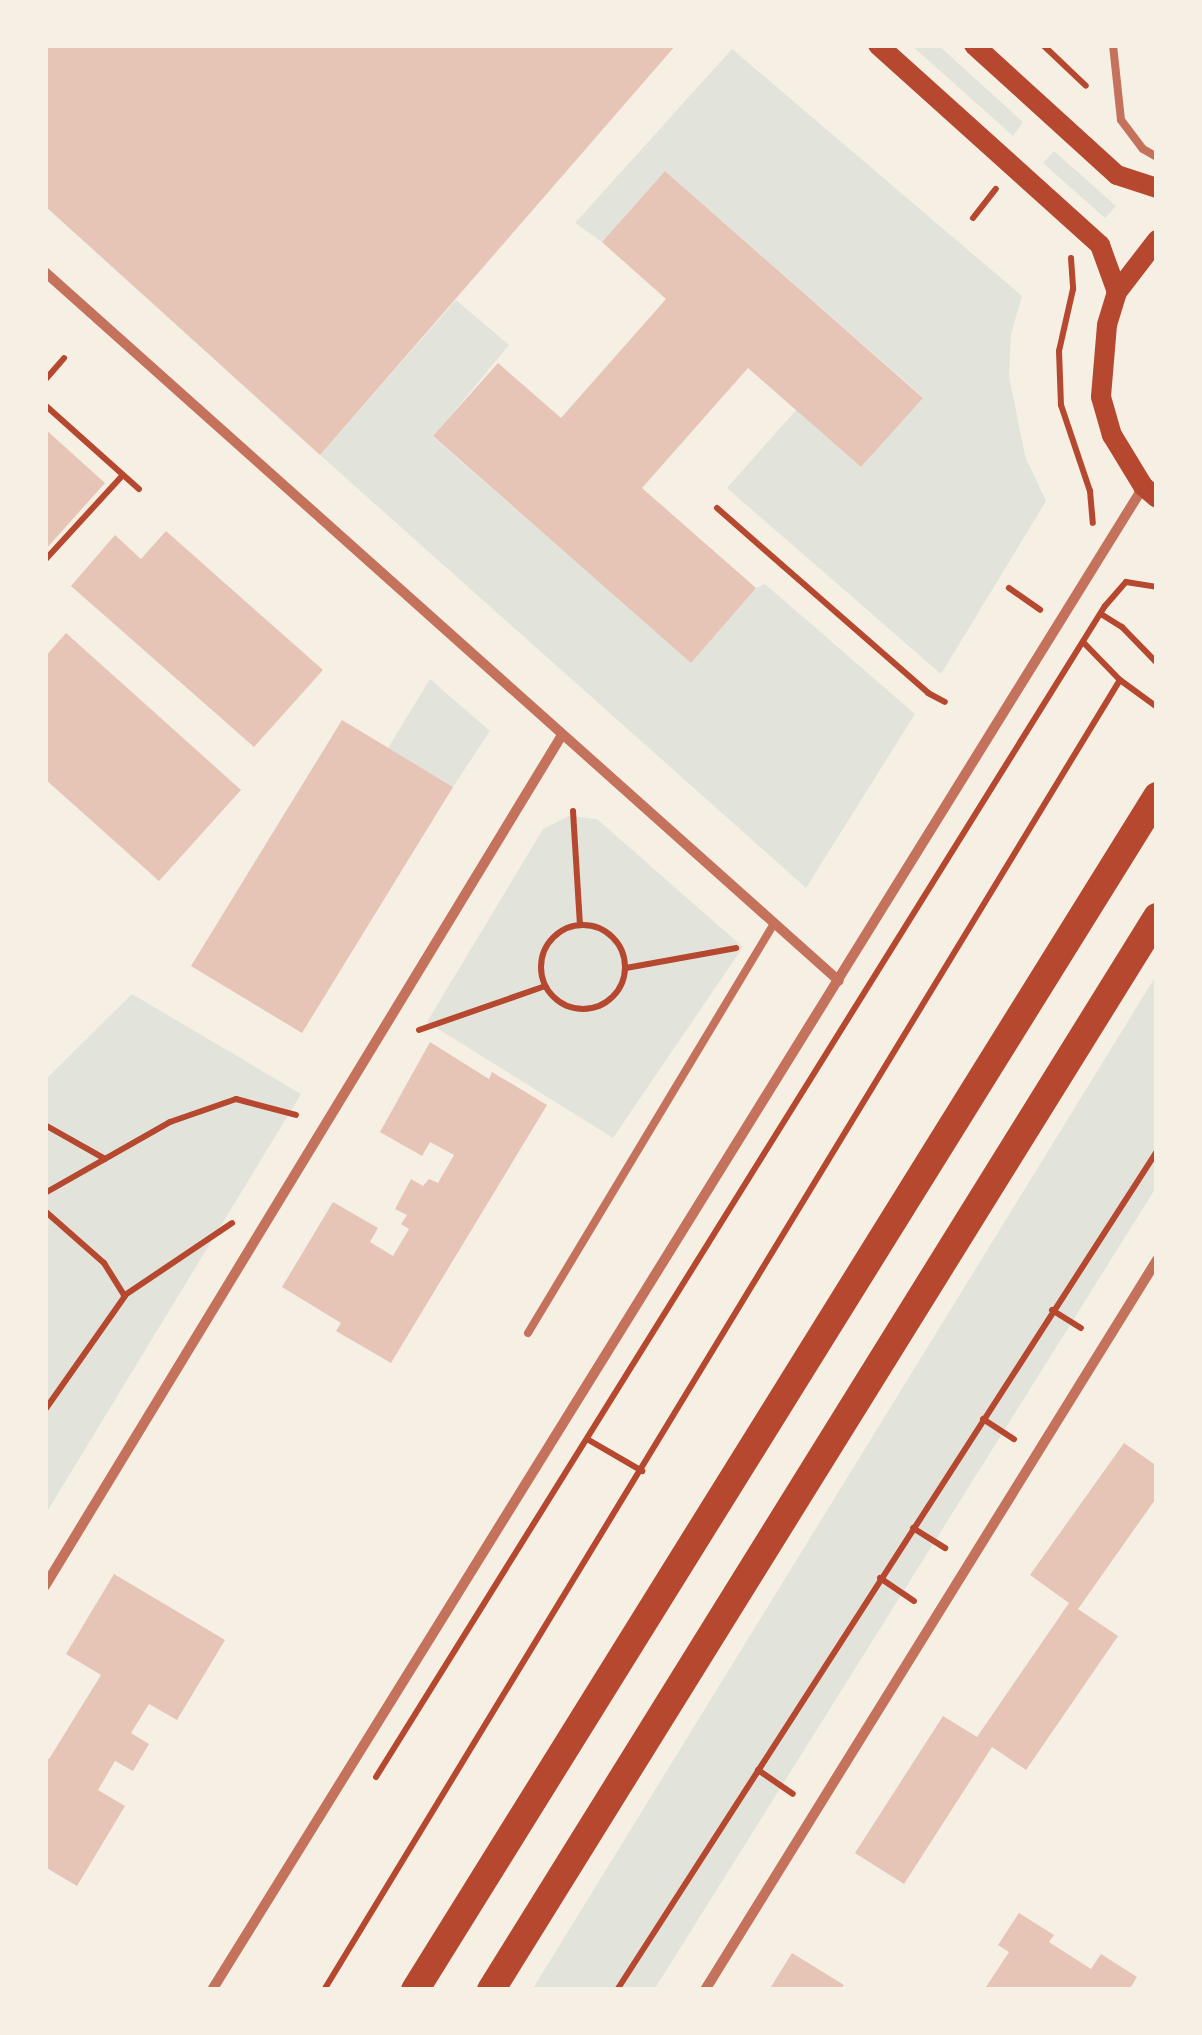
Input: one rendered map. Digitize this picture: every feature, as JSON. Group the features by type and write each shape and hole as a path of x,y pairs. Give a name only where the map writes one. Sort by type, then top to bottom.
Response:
{"highway":[{"path":"415,1990 1157,796"},
{"path":"492,1990 1157,917"}],"main road":[{"path":"878,45 1100,245 1117,292"},
{"path":"974,45 1117,175 1157,188"},
{"path":"1150,492 1112,435 1101,397 1107,325 1117,292 1157,240"}],"street":[{"path":"45,272 839,981"},
{"path":"212,1990 839,981 1150,492"},
{"path":"45,1586 562,734"},
{"path":"706,1990 1157,1260"}],"lane":[{"path":"1113,45 1121,120 1134,140 1157,157"},
{"path":"528,1333 774,924"}],"path":[{"path":"1043,45 1086,86 1103,88"},
{"path":"1077,96 1086,86"},
{"path":"973,218 1004,181"},
{"path":"45,380 64,358"},
{"path":"45,405 139,490"},
{"path":"45,560 123,475"},
{"path":"717,508 928,693 946,702"},
{"path":"366,1794 1101,614 1126,582 1157,587"},
{"path":"1009,588 1049,616"},
{"path":"1101,614 1122,627 1157,664"},
{"path":"1069,631 1120,680 1157,707"},
{"path":"324,1990 1120,680"},
{"path":"573,812 580,926"},
{"path":"580,926 606,931 618,943 625,968 617,994 603,1006 587,1010 556,1000 545,986 541,972 548,943 560,932 580,926"},
{"path":"625,968 738,948"},
{"path":"419,1030 545,986"},
{"path":"45,1193 170,1122 236,1099 296,1115"},
{"path":"45,1125 105,1159"},
{"path":"616,1990 1157,1151"},
{"path":"45,1212 104,1263 125,1296"},
{"path":"45,1410 125,1296 232,1223"},
{"path":"1052,1310 1082,1328"},
{"path":"983,1419 1014,1438"},
{"path":"587,1439 642,1471"},
{"path":"913,1528 945,1548"},
{"path":"880,1578 914,1601"},
{"path":"758,1770 794,1794"}],"shaded area":[{"path":"911,45 938,45 1023,122 1013,136"},
{"path":"732,49 1022,296 1011,334 1009,376 1025,456 1046,501 941,674 727,488 796,410 861,467 923,397 665,171 602,242 575,223"},
{"path":"1054,151 1116,206 1105,218 1043,163"},
{"path":"456,300 509,345 433,437 691,662 756,588 765,584 915,714 806,888 320,455"},
{"path":"430,679 490,731 453,787 388,748"},
{"path":"569,816 597,819 743,947 613,1138 427,1022 543,829"},
{"path":"1157,974 1157,1186 654,1990 532,1990"},
{"path":"132,994 301,1094 45,1515 45,1080"}],"building":[{"path":"45,45 676,45 320,455 45,206"},
{"path":"665,171 923,398 861,467 748,368 642,488 756,588 691,663 433,436 498,363 561,418 666,299 602,242"},
{"path":"45,429 105,483 45,550"},
{"path":"166,531 323,670 254,747 71,586 115,535 141,559"},
{"path":"66,633 241,790 159,881 45,779 45,657"},
{"path":"342,720 453,787 302,1033 191,966"},
{"path":"430,1042 489,1079 492,1072 547,1105 391,1363 336,1331 341,1323 282,1287 333,1202 378,1228 370,1242 393,1256 409,1229 401,1224 407,1215 395,1209 411,1179 423,1186 429,1179 438,1183 454,1155 430,1142 422,1156 380,1132"},
{"path":"1124,1443 1157,1466 1157,1497 1078,1609 1118,1636 1026,1770 992,1747 904,1884 855,1853 943,1716 977,1737 1069,1603 1030,1575"},
{"path":"114,1574 225,1640 177,1720 149,1704 131,1733 149,1744 133,1771 115,1761 98,1790 125,1806 77,1886 45,1867 45,1757 49,1759 101,1675 66,1654"},
{"path":"1019,1913 1054,1935 1049,1942 1091,1969 1101,1954 1137,1977 1129,1990 984,1990 1009,1952 998,1945"},
{"path":"792,1953 844,1985 840,1990 769,1990"}]}
